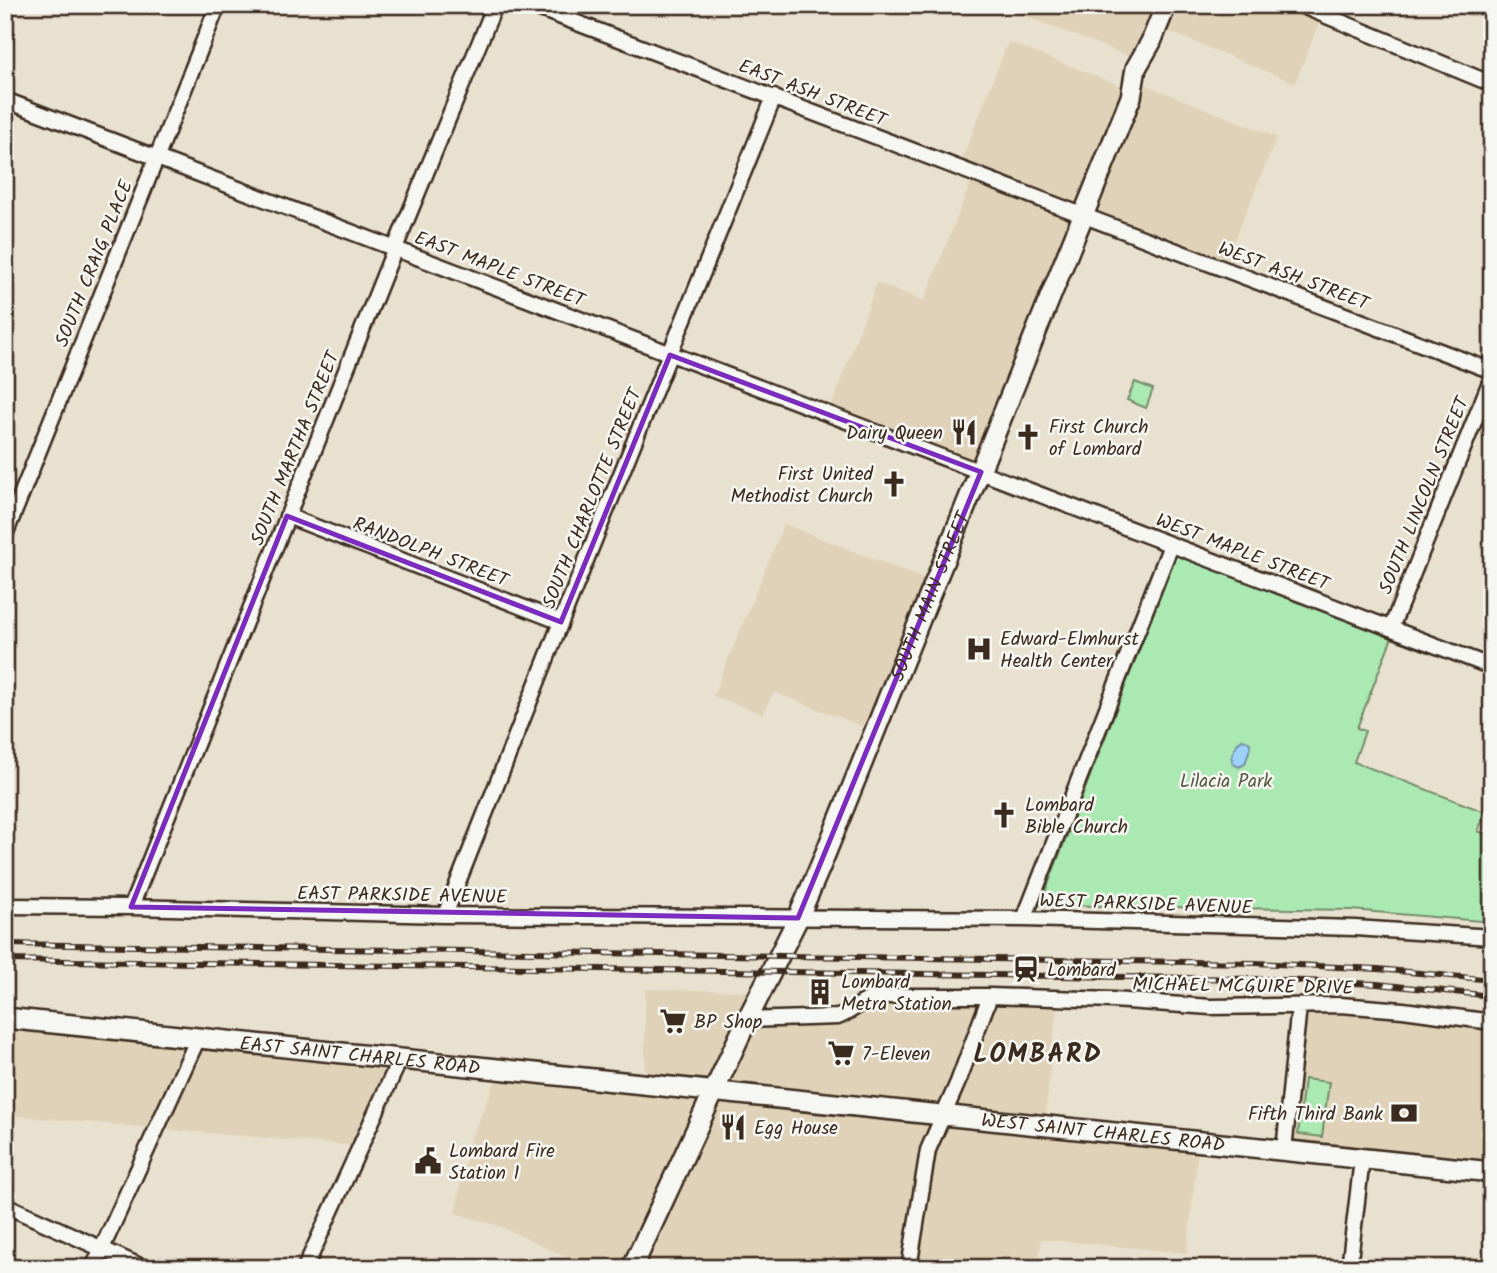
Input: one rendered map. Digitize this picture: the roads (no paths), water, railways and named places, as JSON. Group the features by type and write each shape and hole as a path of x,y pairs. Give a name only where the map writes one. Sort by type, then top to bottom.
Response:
{"main road":[{"name":"SOUTH MAIN STREET","path":"632,1268 747,1020 798,918 1131,97 1136,68 1151,42 1166,5"},
{"name":"EAST SAINT CHARLES ROAD","path":"5,1018 715,1091"},
{"name":"WEST SAINT CHARLES ROAD","path":"715,1091 1492,1172"}],"street":[{"name":"SOUTH CRAIG PLACE","path":"5,535 218,5"},
{"name":"SOUTH MARTHA STREET","path":"131,906 495,5"},
{"name":"EAST ASH STREET","path":"530,5 1083,215"},
{"path":"1300,5 1492,85"},
{"name":"SOUTH CHARLOTTE STREET","path":"446,915 561,622 774,97"},
{"name":"EAST MAPLE STREET","path":"5,100 981,471"},
{"name":"WEST ASH STREET","path":"1083,215 1492,371"},
{"name":"SOUTH LINCOLN STREET","path":"1391,628 1492,377"},
{"name":"WEST MAPLE STREET","path":"981,471 1492,667"},
{"name":"RANDOLPH STREET","path":"287,516 561,622"},
{"path":"1024,919 1171,545"},
{"name":"EAST PARKSIDE AVENUE","path":"5,906 131,906 446,915 798,918"},
{"name":"WEST PARKSIDE AVENUE","path":"798,918 1024,919 1355,928 1492,937"},
{"name":"MICHAEL MCGUIRE DRIVE","path":"747,1020 838,1017 862,1001 879,996 990,996 1113,1000 1210,1007 1340,1005 1404,1010 1492,1022"},
{"path":"913,1267 928,1150 990,996"},
{"path":"1284,1150 1299,1006"},
{"path":"93,1268 198,1038"},
{"path":"305,1268 400,1059"},
{"path":"1349,1268 1362,1158"},
{"path":"5,1205 144,1268"}],"water":[{"path":"1243,739 1250,743 1250,748 1245,764 1239,767 1233,764 1232,757"}],"railway":[{"path":"5,944 1256,963 1378,969 1492,980"},
{"path":"5,960 1255,979 1377,984 1492,996"}],"place":[{"name":"Dairy Queen","path":"964,432"},
{"name":"First Church of Lombard","path":"1028,437"},
{"name":"First United Methodist Church","path":"894,484"},
{"name":"Edward-Elmhurst Health Center","path":"979,649"},
{"name":"Lombard Bible Church","path":"1004,815"},
{"name":"Lombard","path":"1026,969"},
{"name":"Lombard Metra Station","path":"820,992"},
{"name":"BP Shop","path":"673,1021"},
{"name":"7-Eleven","path":"841,1053"},
{"name":"Fifth Third Bank","path":"1404,1113"},
{"name":"Egg House","path":"733,1127"},
{"name":"Lombard Fire Station 1","path":"428,1161"}],"district":[{"name":"LOMBARD","path":"1038,1053"}],"park label":[{"name":"Lilacia Park","path":"1226,780"}]}
